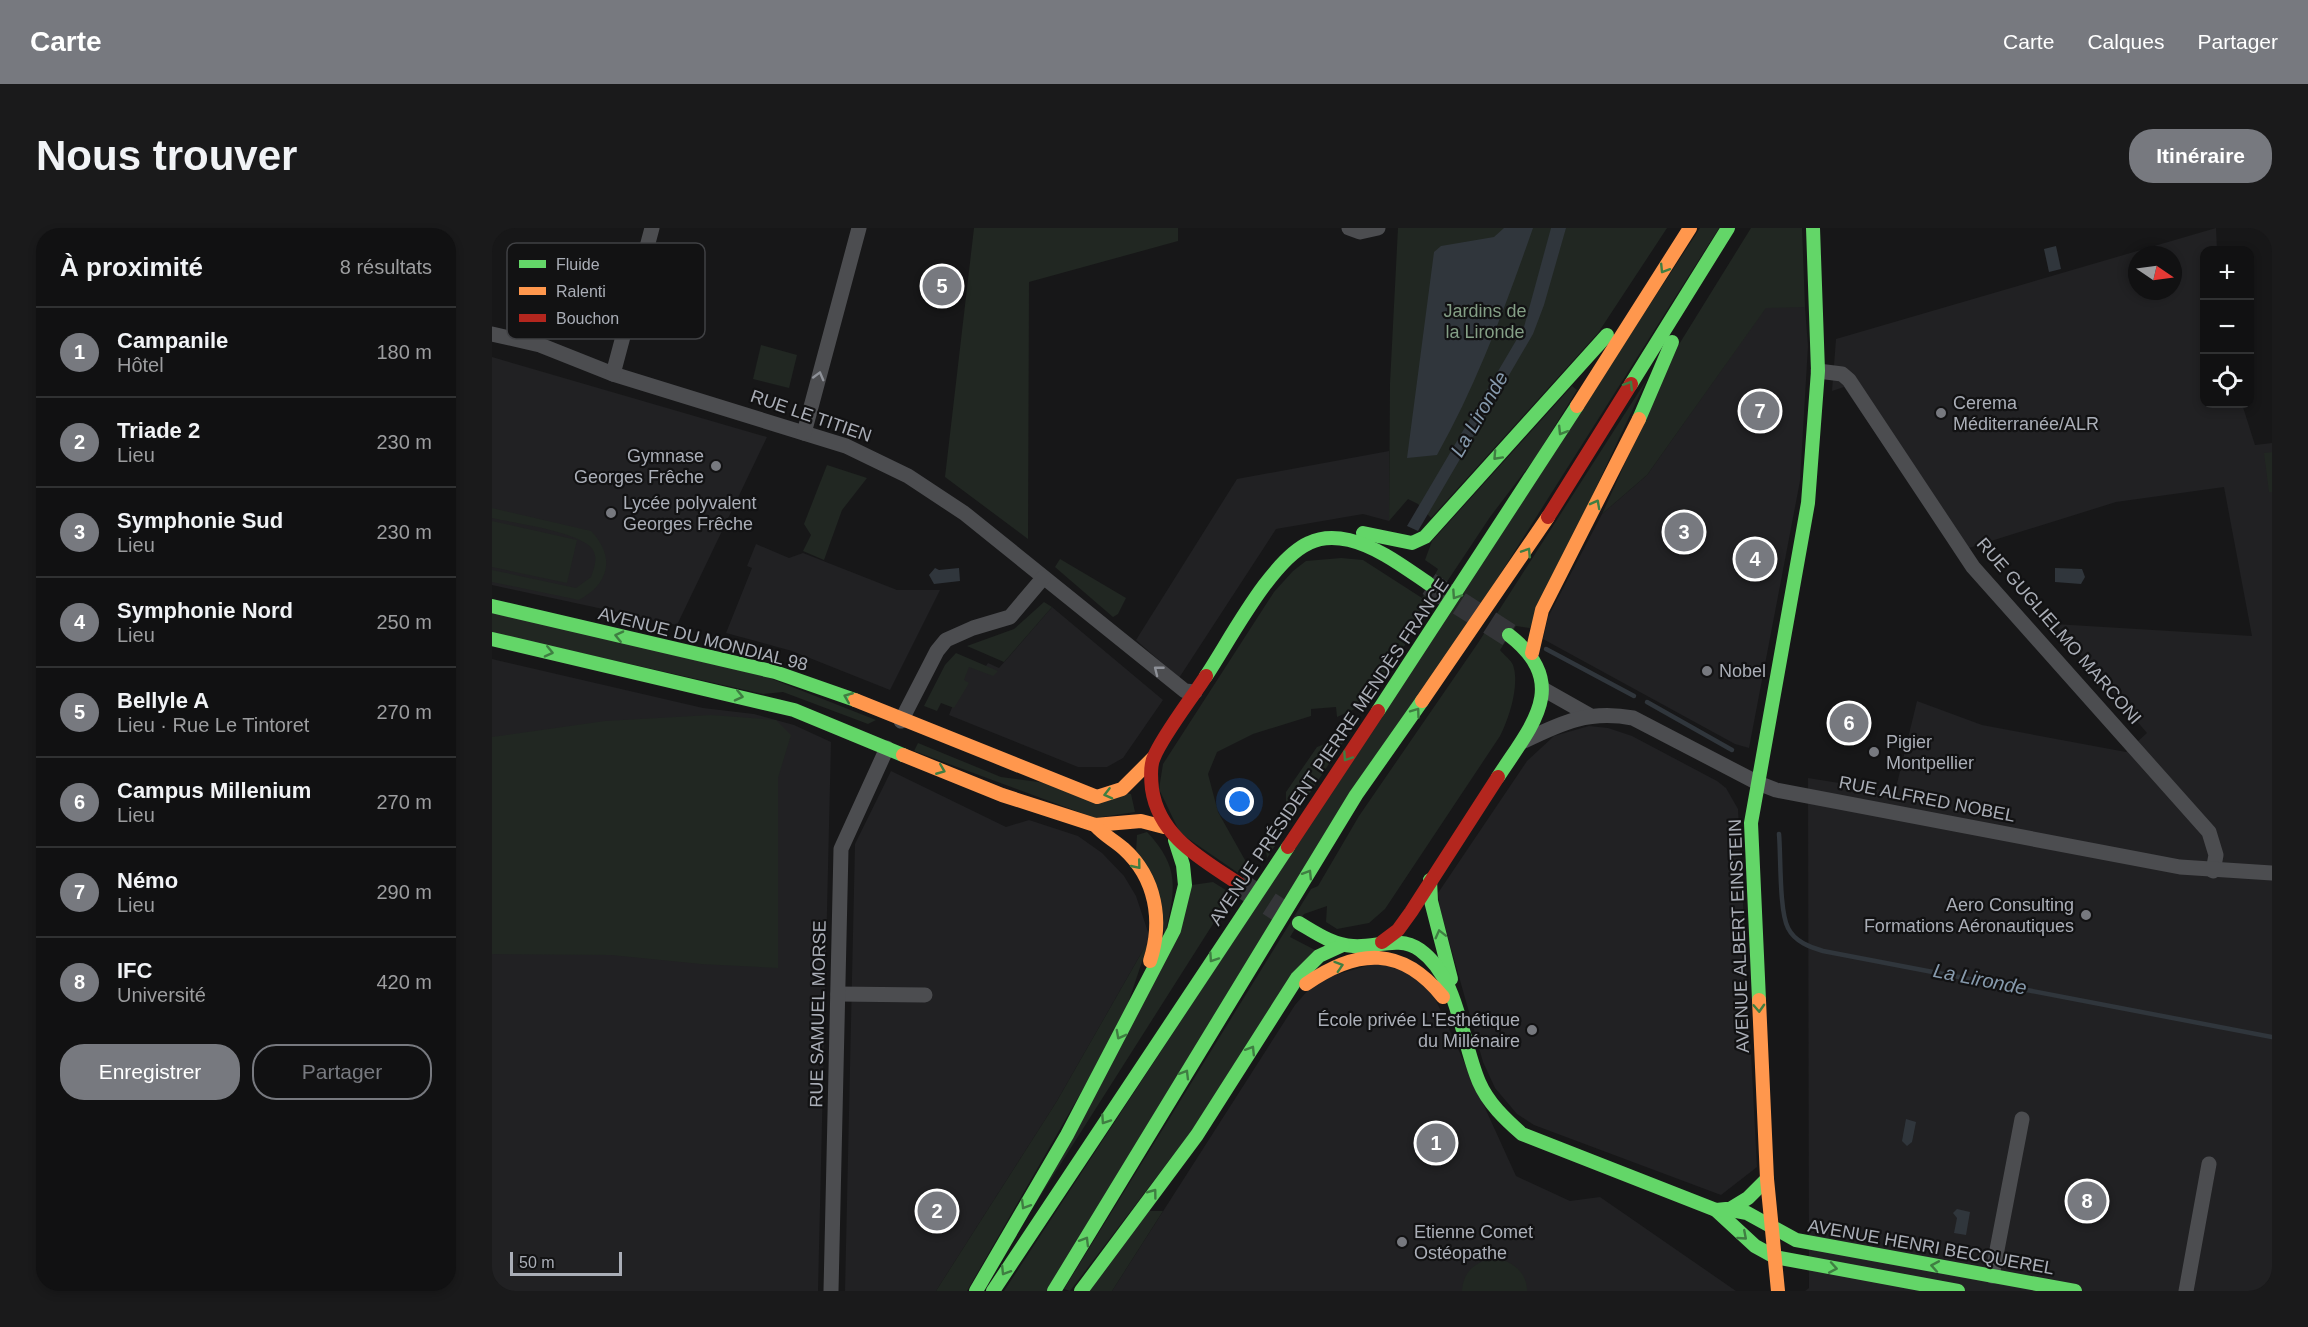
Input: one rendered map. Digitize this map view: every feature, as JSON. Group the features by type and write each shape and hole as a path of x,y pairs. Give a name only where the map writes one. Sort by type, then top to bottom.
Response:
{"main road":[{"name":"AVENUE PRÉSIDENT PIERRE MENDÈS FRANCE","path":"993,1291 1505,521 1690,228"},
{"path":"1054,1291 1356,795 1528,550 1728,228"},
{"name":"AVENUE ALBERT EINSTEIN","path":"1778,1291 1767,1179 1751,823 1805,528 1815,437 1818,371 1813,228"},
{"path":"1532,653 1534,633 1542,610 1630,440 1661,364 1690,307 1689,290"},
{"name":"AVENUE DU MONDIAL 98","path":"492,639 767,702 818,718 894,734 1096,796 1107,796 1127,785 1153,758 1280,563 1302,547 1335,537 1358,533 1412,543 1425,537 1593,354 1625,312 1638,310"},
{"path":"1335,537 1350,538 1371,546 1429,584"},
{"name":"AVENUE DU MONDIAL 98","path":"492,606 775,672 845,696 894,734 1002,795 1095,825 1141,821 1164,827"},
{"path":"1382,942 1398,930 1536,718 1543,689 1540,670 1532,653 1509,635"},
{"path":"1153,758 1150,774 1152,800 1164,827 1175,840 1239,884"},
{"path":"1095,825 1136,861 1153,891 1156,928 1155,945 1147,968 1148,983"},
{"path":"976,1291 1066,1135 1174,930 1186,896 1185,867 1175,840"},
{"name":"AVENUE HENRI BECQUEREL","path":"1430,880 1431,901 1451,980 1455,1011"},
{"path":"1299,923 1343,945"},
{"name":"AVENUE HENRI BECQUEREL","path":"1343,945 1407,943 1430,957 1441,974 1473,1067 1487,1098 1497,1112 1522,1134 1716,1210 1755,1246 1775,1257 1958,1291"},
{"path":"1081,1291 1197,1135 1287,993 1309,964 1331,949 1343,945"},
{"path":"1287,993 1300,988 1328,969 1346,963 1374,959 1400,961 1417,970 1455,1011"},
{"path":"1730,1209 1748,1198 1767,1179"},
{"name":"AVENUE HENRI BECQUEREL","path":"1716,1210 1730,1209 1796,1240 2075,1291"}],"street":[{"path":"648,243 652,228"},
{"path":"804,433 859,228"},
{"path":"1349,228 1360,232 1378,228"},
{"name":"RUE LE TITIEN","path":"492,334 507,338"},
{"name":"RUE LE TITIEN","path":"512,339 552,349 613,374 846,446 908,476 964,513 1185,691 1195,692"},
{"path":"613,374 622,339"},
{"name":"RUE GUGLIELMO MARCONI","path":"1818,371 1842,375 1849,380 1973,567 2209,832 2216,855 2213,871"},
{"name":"RUE SAMUEL MORSE","path":"831,1291 841,849 894,734 937,651 946,640 963,631 1010,617 1043,578"},
{"name":"RUE ALFRED NOBEL","path":"1543,689 1589,715"},
{"name":"RUE ALFRED NOBEL","path":"1521,742 1555,726 1589,715 1609,714 1633,718 1758,783 1812,797 2142,861 2213,871 2272,873"},
{"path":"838,994 924,995"},
{"path":"1992,1276 2022,1119"},
{"path":"2186,1291 2209,1164"}],"shaded area":[{"path":"2216,228 2217,246 2200,246 2200,408 2243,408 2255,445 2272,443 2272,1291 1805,1291 1809,1288 1808,778 1895,792 1917,701 1982,725 2126,752 2147,733 2054,624 2252,636 2224,487 2116,502 1956,552 1844,387 1832,391 1836,339 2128,254 2128,300 2182,300 2182,246 2154,246"},
{"path":"1766,307 1805,307 1808,346 1800,481 1749,748 1735,744 1543,639 1548,617 1602,514 1647,475"},
{"name":"Lycée polyvalent Georges Frêche","path":"492,357 767,437 677,625 492,585"},
{"path":"1389,451 1389,521 1363,514 1276,529 1179,678 1136,640 1237,479"},
{"path":"756,544 789,558 803,553 897,590 940,590 890,690 792,651 726,633 752,568 747,566"},
{"path":"1052,607 1163,700 1123,758 1107,767 1078,767 949,715 969,665 983,670 988,663 999,668"},
{"path":"492,659 703,708 754,714 794,725 831,742 818,1291 492,1291"},
{"path":"1589,726 1608,728 1632,736 1717,781 1726,788 1738,809 1757,1167 1721,1195 1534,1125 1517,1114 1495,1088 1483,1062 1440,909 1438,893 1527,761 1554,736"},
{"path":"891,771 1006,827 1029,820 1078,836 1102,853 1124,876 1136,896 1150,938 1057,1101 936,1291 845,1291 855,844"},
{"path":"1377,963 1417,975 1434,996 1516,1176 1570,1201 1600,1197 1736,1291 1112,1291 1295,1005 1317,980"}],"green space":[{"path":"974,228 1178,228 1178,241 1029,282 1028,539 945,477"},
{"name":"Jardins de la Lironde","path":"1398,228 1667,228 1598,333 1431,518 1418,504 1408,499 1389,521 1390,383"},
{"path":"1700,228 1719,228 1047,1291 1004,1291"},
{"path":"1751,228 1802,228 1805,307 1766,308 1647,475 1602,514 1678,346"},
{"path":"761,345 797,355 789,388 753,379"},
{"path":"1647,379 1530,628 1516,626 1500,650 1513,665 1515,682 1510,711 1500,736 1385,909 1369,923 1337,929 1326,922 1327,906 1304,914 1290,937 1319,952 1190,1133 1070,1291 1064,1289 1311,889 1318,886 1359,816 1478,643"},
{"path":"1572,386 1577,390 1535,458 1490,517 1381,681 1357,708 1337,717 1336,707 1311,709 1311,716 1253,734 1217,752 1208,774 1218,812 1250,869 1244,877 1180,833 1159,789 1163,764 1274,592 1293,571 1306,561 1341,558 1363,560 1422,598 1438,569 1425,560 1432,541"},
{"path":"2272,452 2272,492 2269,492 2264,453"},
{"path":"827,465 867,478 842,510 824,560 803,551 811,535 804,524"},
{"path":"492,508 591,531 604,550 606,569 603,578 589,594 579,600 492,582 492,570 576,588 591,577 595,560 593,550 576,538 547,529 492,518"},
{"path":"492,521 577,540 567,583 492,567"},
{"path":"1060,559 1126,598 1118,614 1113,617 1055,567"},
{"path":"1044,602 1052,607 1004,662 967,646 1014,629"},
{"path":"492,612 767,677 876,720 868,724 783,692 763,694 492,633"},
{"path":"956,653 998,671 993,676 969,667 964,680 969,683 954,708 941,703 937,711 924,706 945,665"},
{"path":"711,715 776,720 791,735 778,778 778,968 701,964 611,955 492,954 492,737 605,721"},
{"path":"1348,735 1267,858 1265,844 1286,808 1286,792 1317,747"},
{"path":"918,743 1001,777 1131,794 1135,812 1095,818 914,751"},
{"path":"1147,832 1166,857 1172,880 1173,892 1165,935 1136,852 1137,835"},
{"path":"1213,882 1232,894 1006,1250 1192,885"},
{"path":"1150,938 1122,1021 967,1291 936,1291 1057,1101"},
{"path":"1149,1211 1163,1211 1112,1291 1087,1291"},
{"path":"1495,1258 1517,1268 1524,1278 1527,1291 1462,1291 1465,1278 1476,1264"}],"water":[{"path":"1504,228 1533,228 1490,344 1452,428 1437,455 1407,458 1434,252 1441,246 1494,237"},
{"path":"1551,228 1566,228 1544,305 1533,334 1418,531 1407,526 1524,327"},
{"path":"2056,246 2061,269 2049,272 2044,249"},
{"path":"935,568 939,570 959,568 960,581 934,584 929,575"},
{"path":"2055,568 2082,569 2085,577 2081,584 2055,582"},
{"path":"1906,1119 1916,1122 1912,1142 1907,1146 1902,1141"},
{"path":"1957,1209 1970,1212 1966,1235 1954,1233 1957,1218 1953,1213"}],"waterway":[{"name":"La Lironde","path":"1546,649 1634,696"},
{"name":"La Lironde","path":"1647,702 1732,750"},
{"name":"La Lironde","path":"1779,834 1785,920 1791,933 1808,946 1823,951 2272,1037"}],"tunnel":[{"path":"1429,584 1509,635"},
{"path":"1239,884 1299,923"}],"traffic: fast":[{"path":"1631,384 1728,228"},
{"path":"1759,1000 1751,823 1808,503 1818,371 1813,228"},
{"path":"1363,533 1412,543 1425,537 1607,335"},
{"path":"1639,419 1672,342"},
{"path":"1378,711 1577,406"},
{"path":"1206,676 1266,583 1295,552 1309,543 1334,538 1360,543 1391,558 1429,584"},
{"path":"492,606 775,672 855,700"},
{"path":"1498,777 1533,723 1540,705 1542,688 1538,671 1528,653 1509,635"},
{"path":"492,639 794,710 903,755"},
{"path":"1054,1291 1356,795 1422,701"},
{"path":"976,1291 1067,1135 1174,930 1185,885 1183,865 1175,840"},
{"path":"993,1291 1288,847"},
{"path":"1430,880 1431,901 1451,979"},
{"path":"1299,923 1325,938 1346,945 1404,943 1420,950 1433,962 1451,993 1483,1090 1498,1110 1522,1134 1716,1210 1755,1246 1775,1257 1958,1291"},
{"path":"1081,1291 1197,1135 1297,978 1319,956 1343,945"},
{"path":"1730,1209 1748,1198 1767,1179"},
{"path":"1716,1210 1726,1209 1747,1213 1796,1240 2075,1291"}],"traffic: slow":[{"path":"1577,406 1690,228"},
{"path":"1532,653 1542,610 1639,419"},
{"path":"1422,701 1548,517"},
{"path":"855,700 1097,797 1122,789 1153,758"},
{"path":"903,755 1002,795 1095,825 1141,821 1164,827"},
{"path":"1095,825 1135,860 1150,887 1156,916 1156,931 1150,961"},
{"path":"1306,984 1344,964 1361,959 1379,958 1412,968 1443,997"},
{"path":"1759,1000 1767,1179 1778,1291"}],"traffic: jam":[{"path":"1548,517 1631,384"},
{"path":"1206,676 1158,748 1152,764 1152,789 1156,806 1163,821 1173,834 1197,856 1239,884"},
{"path":"1288,847 1378,711"},
{"path":"1382,942 1398,930 1411,912 1498,777"}],"place":[{"name":"Bellyle A","path":"942,286"},
{"name":"Némo","path":"1760,411"},
{"name":"Cerema Méditerranée/ALR","path":"1941,413"},
{"name":"Gymnase Georges Frêche","path":"716,466"},
{"name":"Lycée polyvalent Georges Frêche","path":"611,513"},
{"name":"Symphonie Sud","path":"1684,532"},
{"name":"Symphonie Nord","path":"1755,559"},
{"name":"Nobel","path":"1707,671"},
{"name":"Campus Millenium","path":"1849,723"},
{"name":"Pigier Montpellier","path":"1874,752"},
{"name":"Aero Consulting Formations Aéronautiques","path":"2086,915"},
{"name":"École privée L'Esthétique du Millénaire","path":"1532,1030"},
{"name":"Campanile","path":"1436,1143"},
{"name":"IFC","path":"2087,1201"},
{"name":"Triade 2","path":"937,1211"},
{"name":"Etienne Comet Ostéopathe","path":"1402,1242"}]}
